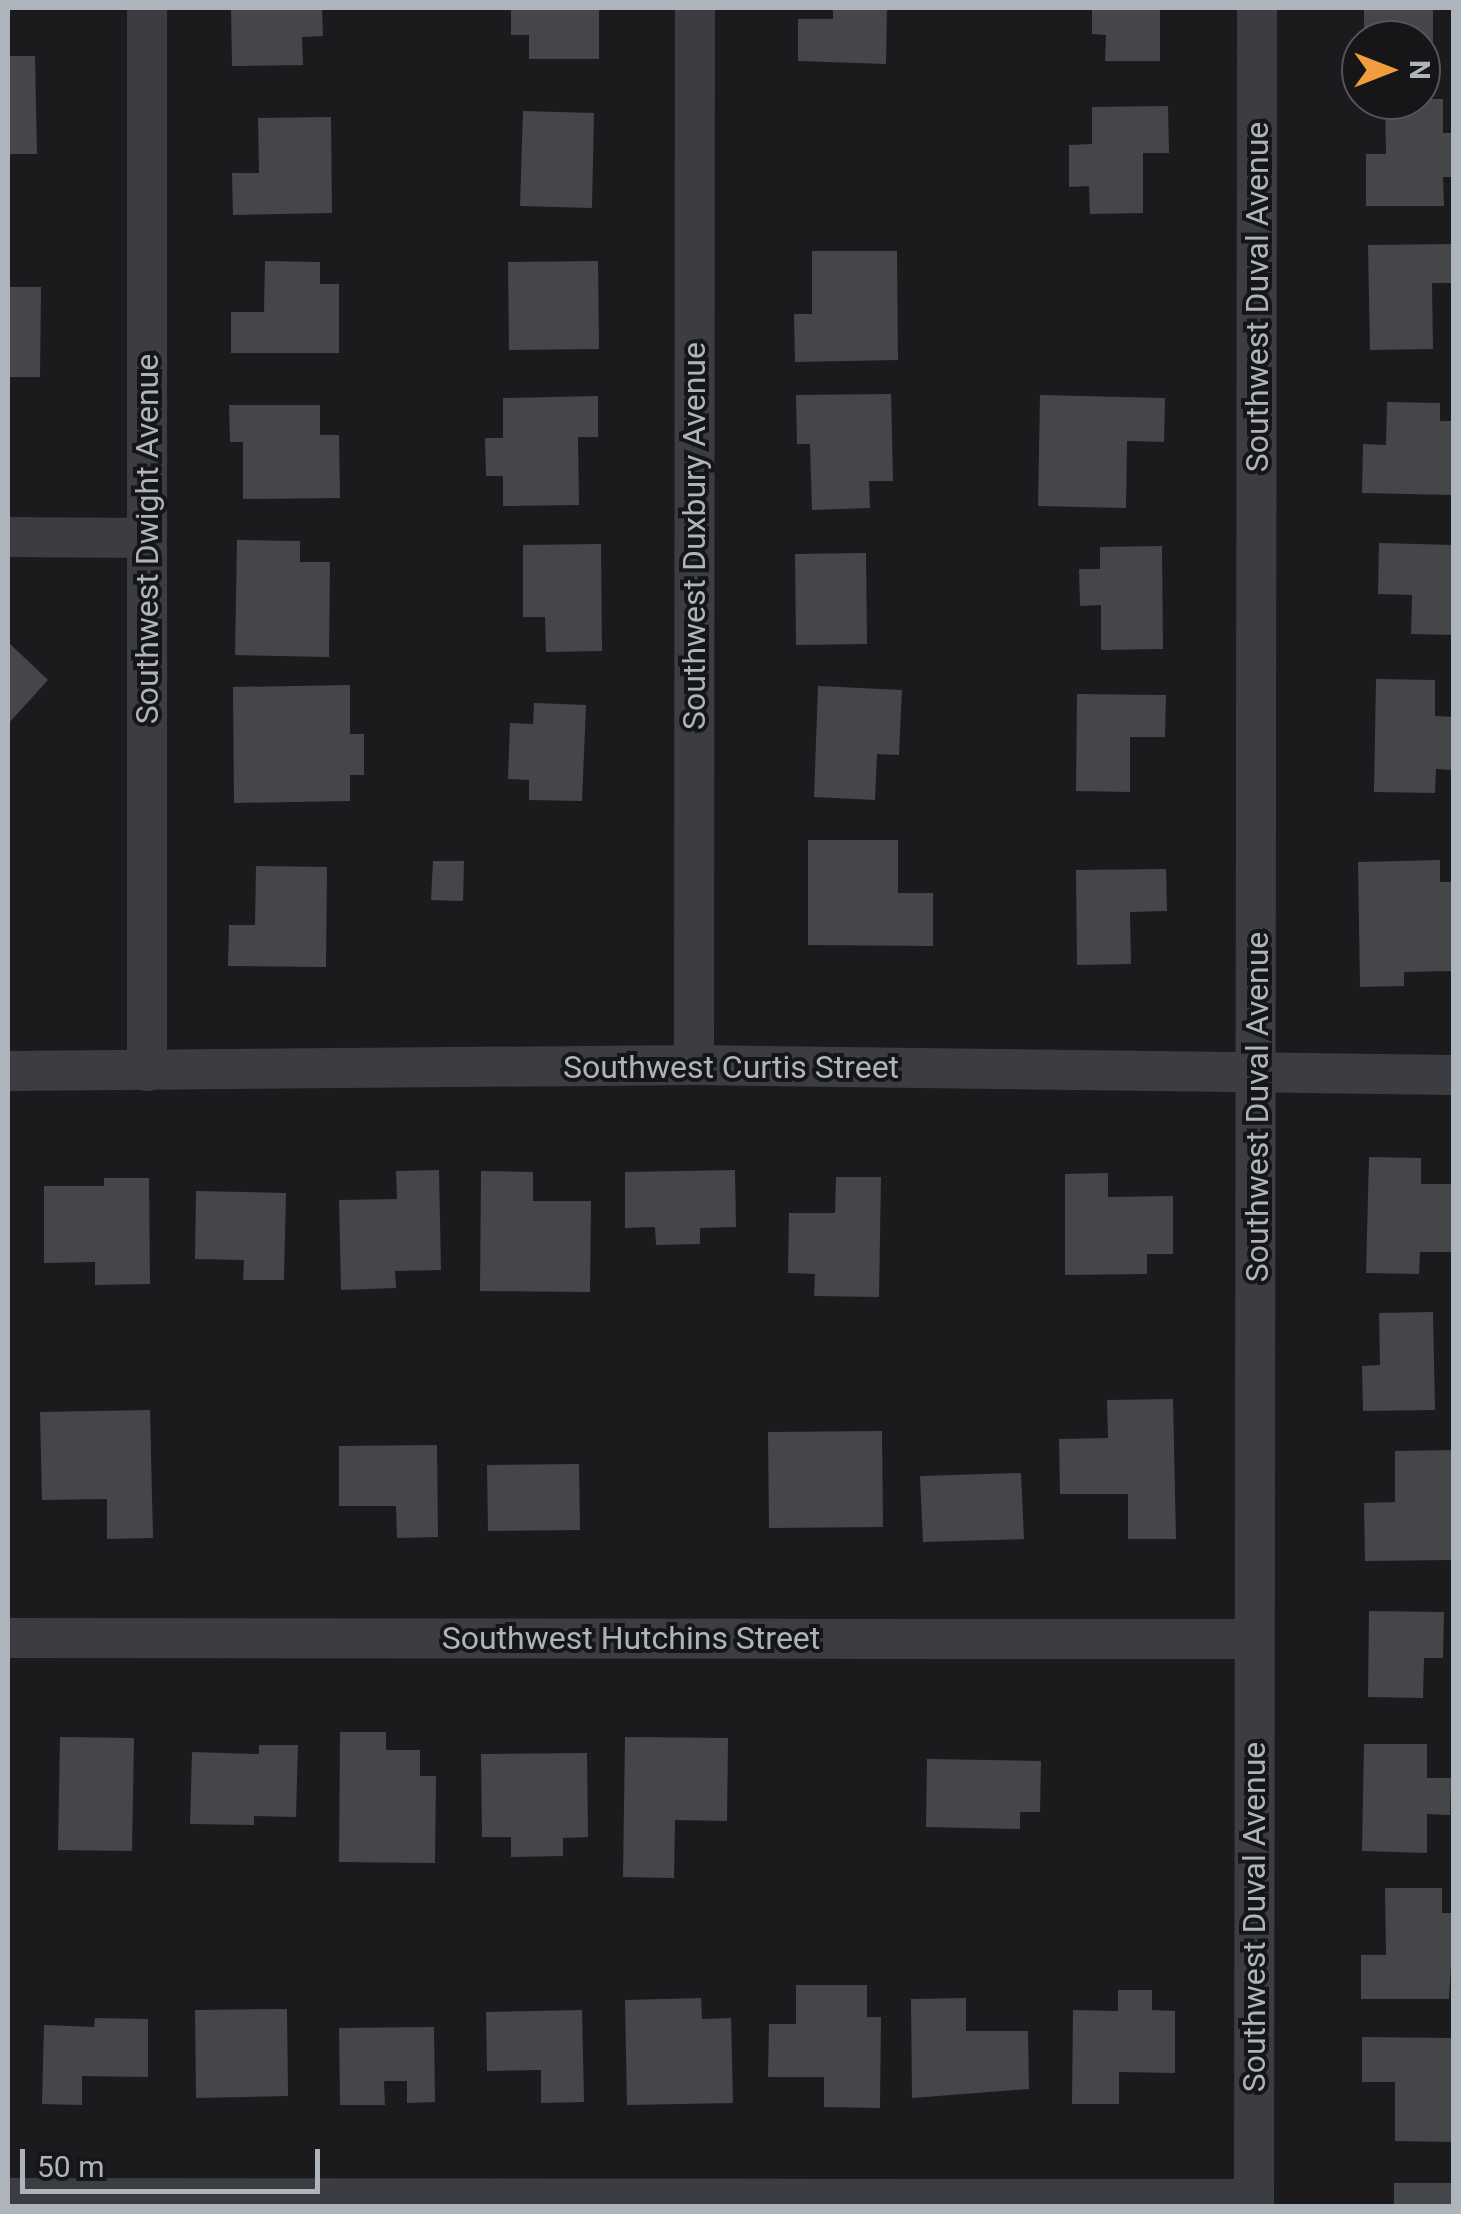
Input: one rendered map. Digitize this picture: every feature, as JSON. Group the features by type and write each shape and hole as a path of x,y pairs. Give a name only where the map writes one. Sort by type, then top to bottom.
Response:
{"street":[{"name":"Southwest Dwight Avenue","path":"147,8 147,1071"},
{"name":"Southwest Duxbury Avenue","path":"694,1065 695,8"},
{"name":"Southwest Duval Avenue","path":"1254,2203 1257,8"},
{"path":"8,536 147,538"},
{"name":"Southwest Curtis Street","path":"8,1071 694,1065 1454,1075"},
{"name":"Southwest Hutchins Street","path":"8,1638 1254,1639"},
{"path":"8,2198 1254,2203"}],"building":[{"path":"231,8 322,8 323,36 302,37 303,65 232,66"},
{"path":"511,8 599,8 599,59 529,59 529,35 511,35"},
{"path":"833,8 887,8 886,64 798,61 798,19 833,19"},
{"path":"1092,8 1160,8 1160,61 1105,61 1106,35 1092,34"},
{"path":"1364,8 1433,8 1433,20 1364,20"},
{"path":"8,56 35,56 37,154 8,154"},
{"path":"1441,99 1443,133 1454,133 1454,177 1443,177 1444,206 1366,206 1366,154 1386,154 1385,120 1441,120"},
{"path":"1168,106 1169,153 1143,153 1143,213 1090,214 1089,186 1069,187 1069,145 1092,144 1092,107"},
{"path":"523,111 594,113 592,208 520,206"},
{"path":"331,117 332,213 233,215 232,173 259,173 258,118"},
{"path":"1454,244 1454,283 1432,283 1433,349 1370,350 1368,245"},
{"path":"812,251 897,251 898,360 795,362 794,314 812,314"},
{"path":"265,261 320,262 320,284 339,284 339,353 231,353 231,312 264,312"},
{"path":"598,261 599,349 509,350 508,262"},
{"path":"8,287 41,287 40,377 8,377"},
{"path":"891,394 893,481 869,481 870,508 812,510 810,444 797,444 796,395"},
{"path":"1040,395 1165,398 1164,442 1127,441 1126,508 1038,506"},
{"path":"598,396 598,437 578,437 579,505 503,506 503,476 486,476 485,438 503,438 503,398"},
{"path":"1387,402 1440,403 1440,421 1454,421 1454,495 1362,493 1363,444 1386,445"},
{"path":"229,405 320,405 320,435 339,435 340,498 243,499 243,442 230,442"},
{"path":"237,540 300,541 300,562 330,562 329,657 235,655"},
{"path":"1379,543 1454,545 1454,635 1411,634 1412,595 1378,594"},
{"path":"601,544 602,651 546,652 545,617 523,617 523,545"},
{"path":"1162,546 1163,649 1101,650 1101,605 1080,606 1079,569 1100,569 1100,547"},
{"path":"866,553 867,644 796,645 795,554"},
{"path":"8,642 48,680 8,724"},
{"path":"1376,679 1435,680 1435,716 1454,717 1454,770 1436,769 1435,793 1374,792"},
{"path":"350,685 350,734 364,734 364,775 350,775 350,801 234,803 233,687"},
{"path":"818,686 902,690 899,755 877,754 875,800 814,797"},
{"path":"1077,694 1166,695 1165,737 1130,737 1130,792 1076,791"},
{"path":"534,703 586,705 582,801 529,800 529,780 508,779 510,723 533,724"},
{"path":"808,840 898,840 898,893 933,893 933,946 808,945"},
{"path":"1440,860 1440,882 1454,882 1454,971 1404,972 1404,986 1360,987 1358,862"},
{"path":"433,861 464,861 463,901 431,900"},
{"path":"256,866 327,867 326,967 228,966 229,925 255,925"},
{"path":"1166,869 1167,911 1130,912 1131,964 1077,965 1076,870"},
{"path":"1369,1157 1421,1158 1421,1184 1454,1184 1454,1252 1420,1252 1419,1274 1366,1273"},
{"path":"439,1170 441,1270 395,1271 396,1288 341,1290 339,1200 397,1199 396,1171"},
{"path":"735,1170 736,1227 700,1228 700,1244 656,1245 655,1227 625,1228 625,1172"},
{"path":"481,1171 533,1172 533,1201 591,1201 590,1292 480,1291"},
{"path":"1108,1173 1108,1197 1173,1196 1173,1254 1147,1254 1147,1274 1065,1275 1065,1174"},
{"path":"836,1177 881,1177 879,1297 814,1296 815,1274 788,1273 789,1213 835,1213"},
{"path":"104,1178 149,1178 150,1284 95,1285 95,1262 44,1263 44,1186 104,1186"},
{"path":"196,1191 286,1193 284,1280 243,1280 244,1260 195,1259"},
{"path":"1433,1312 1435,1410 1363,1411 1362,1366 1380,1365 1379,1313"},
{"path":"1173,1399 1176,1539 1128,1539 1128,1494 1060,1494 1059,1439 1108,1438 1107,1400"},
{"path":"150,1410 153,1538 107,1539 107,1499 42,1500 40,1412"},
{"path":"882,1431 883,1527 769,1528 768,1432"},
{"path":"437,1445 438,1537 397,1538 396,1506 339,1506 339,1446"},
{"path":"1454,1450 1454,1560 1365,1561 1364,1503 1395,1502 1395,1451"},
{"path":"579,1464 580,1530 488,1531 487,1465"},
{"path":"1021,1473 1024,1539 923,1542 920,1476"},
{"path":"1369,1611 1444,1612 1443,1658 1424,1658 1423,1698 1368,1697"},
{"path":"340,1732 386,1732 386,1750 420,1750 420,1776 436,1776 435,1863 339,1862"},
{"path":"60,1737 134,1738 132,1851 58,1850"},
{"path":"625,1737 728,1738 727,1821 675,1820 674,1878 623,1877"},
{"path":"1364,1744 1427,1744 1427,1778 1451,1778 1450,1815 1427,1814 1427,1853 1362,1851"},
{"path":"259,1745 298,1745 296,1817 254,1816 254,1825 190,1824 192,1752 259,1754"},
{"path":"587,1753 588,1837 563,1838 563,1856 511,1857 511,1837 482,1837 481,1754"},
{"path":"927,1759 1041,1761 1040,1812 1020,1812 1020,1829 926,1827"},
{"path":"1385,1888 1442,1888 1442,1913 1454,1913 1449,1999 1361,1999 1361,1955 1386,1955"},
{"path":"796,1985 867,1985 867,2017 881,2017 880,2108 824,2107 824,2077 768,2077 769,2024 796,2024"},
{"path":"1118,1990 1152,1990 1152,2010 1175,2011 1175,2073 1119,2072 1119,2104 1072,2104 1073,2010 1118,2011"},
{"path":"701,1998 702,2019 731,2018 733,2103 627,2105 625,2000"},
{"path":"966,1998 966,2031 1028,2031 1029,2089 912,2098 911,1999"},
{"path":"287,2009 288,2096 196,2098 195,2010"},
{"path":"582,2010 584,2102 541,2103 541,2070 487,2071 486,2012"},
{"path":"95,2018 148,2019 148,2077 82,2076 82,2105 42,2104 44,2025 94,2027"},
{"path":"434,2027 435,2102 407,2103 407,2081 384,2081 385,2105 340,2105 339,2028"},
{"path":"1362,2037 1454,2038 1454,2142 1395,2141 1395,2082 1362,2082"},
{"path":"1394,2183 1454,2183 1454,2206 1394,2206"}]}
